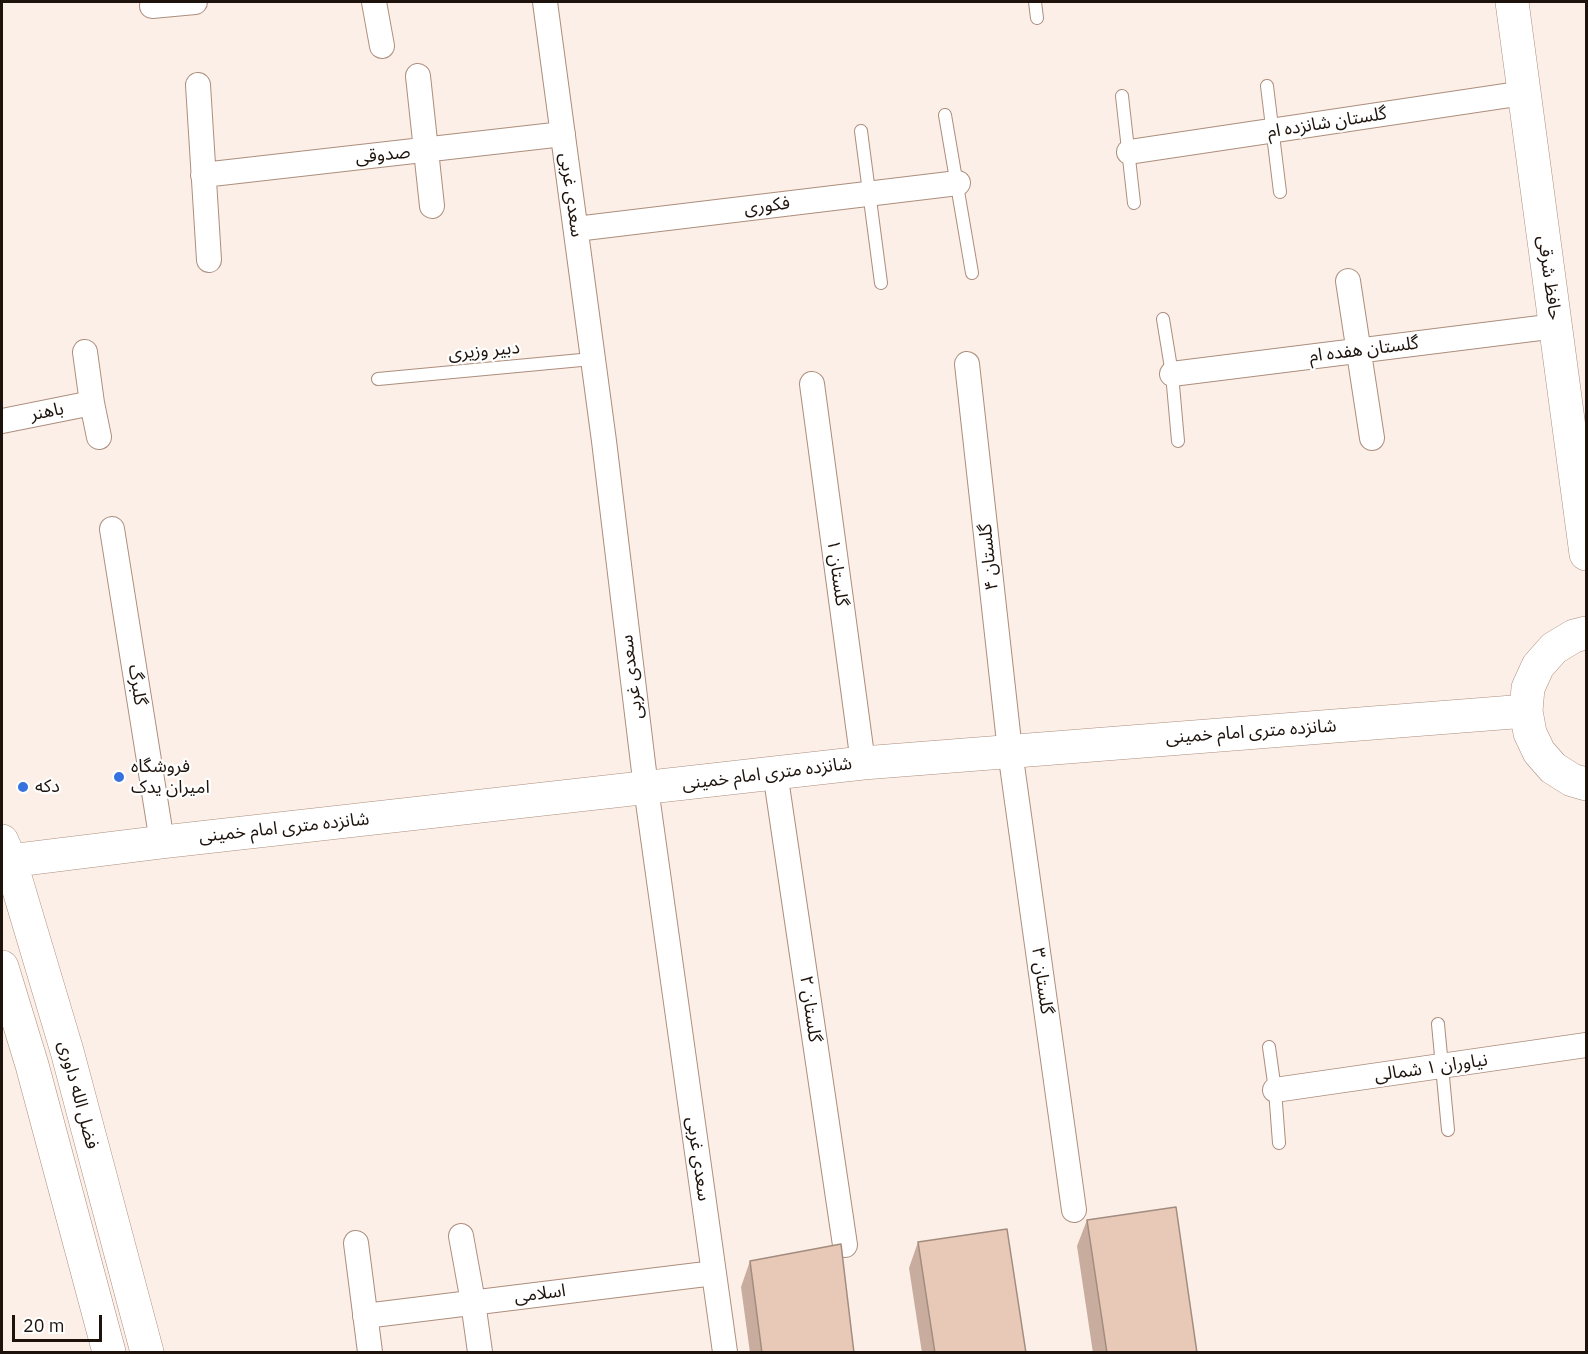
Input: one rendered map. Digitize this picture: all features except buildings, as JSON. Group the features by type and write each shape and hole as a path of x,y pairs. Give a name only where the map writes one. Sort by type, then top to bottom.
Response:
{"main road":[{"name":"حافظ شرقی","path":"1512,2 1587,554"},
{"path":"1587,633 1574,636 1554,648 1538,666 1528,688 1526,711 1530,733 1539,752 1553,768 1572,780 1587,784"},
{"name":"شانزده متری امام خمینی","path":"4,854 162,842 863,763 1526,711"},
{"name":"فضل الله داوری","path":"4,854 67,1051 147,1353"},
{"name":"فضل الله داوری","path":"2,967 32,1065 109,1353"},
{"path":"32,1065 67,1051"}],"street":[{"path":"152,6 195,2"},
{"path":"374,2 382,46"},
{"name":"سعدی غربی","path":"546,2 604,441 646,788 725,1353"},
{"path":"418,76 432,206"},
{"path":"198,85 209,260"},
{"name":"گلستان شانزده ام","path":"1129,152 1524,93"},
{"name":"صدوقی","path":"203,175 563,134"},
{"name":"فکوری","path":"576,229 958,183"},
{"path":"1348,281 1372,438"},
{"name":"گلستان هفده ام","path":"1172,374 1556,326"},
{"path":"85,352 99,437"},
{"name":"گلستان ۴","path":"967,364 1010,751"},
{"name":"گلستان ۱","path":"812,384 863,763"},
{"name":"باهنر","path":"2,421 92,404"},
{"name":"گلبرگ","path":"112,529 162,842"},
{"name":"گلستان ۳","path":"1010,751 1074,1210"},
{"name":"گلستان ۲","path":"775,772 844,1245"},
{"name":"نیاوران ۱ شمالی","path":"1275,1090 1587,1045"},
{"path":"461,1236 480,1353"},
{"path":"356,1243 370,1353"},
{"name":"اسلامی","path":"365,1316 714,1273"}],"lane":[{"path":"1035,2 1037,18"},
{"path":"1267,86 1280,192"},
{"path":"1122,96 1134,203"},
{"path":"945,115 972,273"},
{"path":"861,131 881,283"},
{"path":"1164,319 1178,441"},
{"name":"دبیر وزیری","path":"378,379 592,358"},
{"path":"1438,1024 1448,1130"},
{"path":"1269,1047 1279,1143"}],"place":[{"name":"فروشگاه امیران یدک","path":"119,777"},
{"name":"دکه","path":"23,787"}]}
